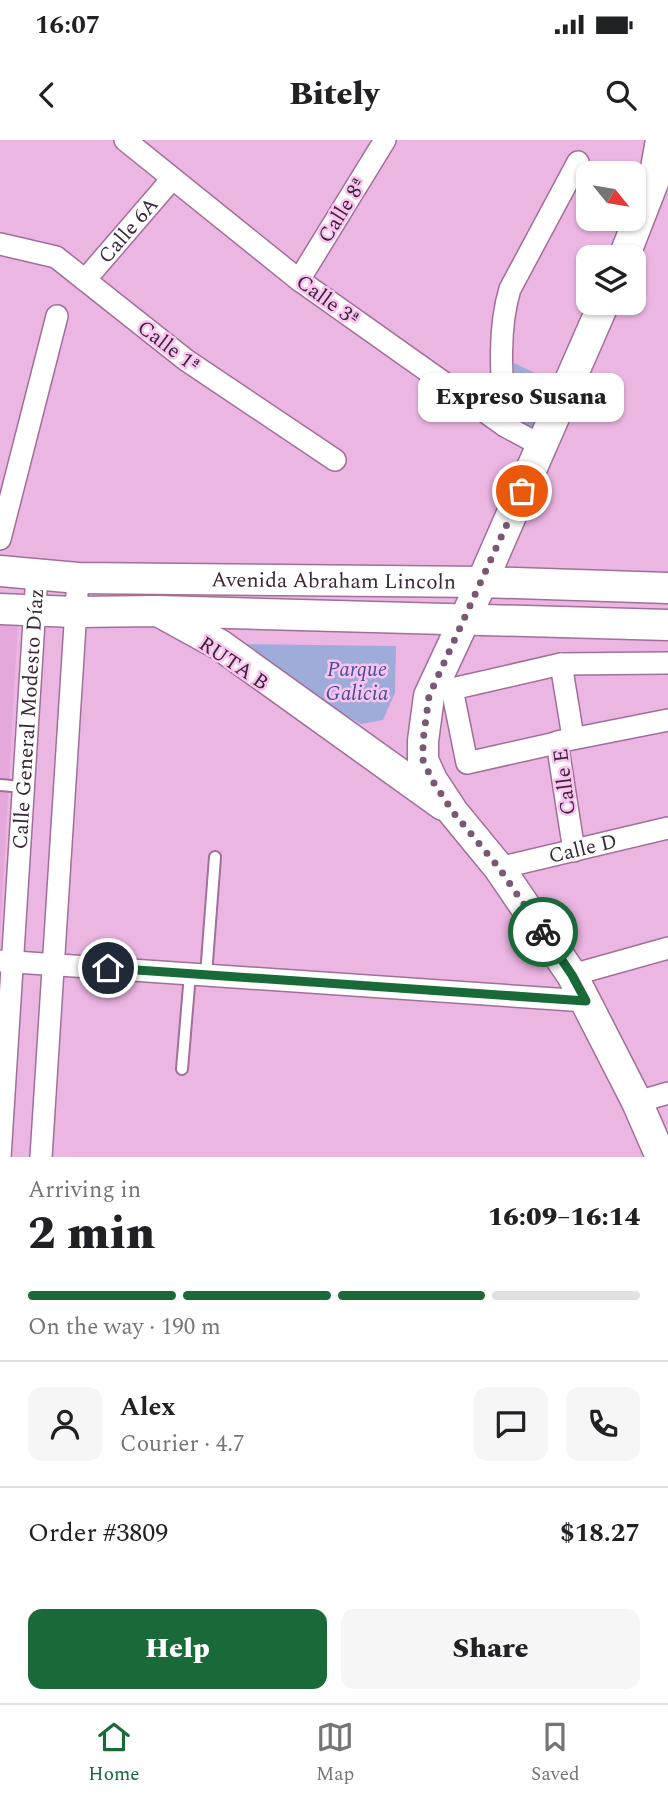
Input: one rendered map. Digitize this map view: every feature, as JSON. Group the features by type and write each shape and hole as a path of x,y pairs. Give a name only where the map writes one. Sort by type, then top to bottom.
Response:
{"main road":[{"path":"629,245 654,180 661,140"},
{"path":"599,315 429,696 423,760 447,808 499,868 572,975 663,1152"},
{"name":"Avenida Abraham Lincoln","path":"0,571 78,578 482,582 668,588"},
{"name":"Avenida Abraham Lincoln","path":"0,607 74,612 157,611 668,625"},
{"path":"157,611 220,645 447,808"}],"street":[{"name":"Calle 3ª","path":"125,140 299,280 505,426 542,446"},
{"name":"Calle 8ª","path":"299,280 385,140"},
{"path":"505,426 503,325 507,299 576,166"},
{"name":"Calle 6A","path":"85,280 172,179"},
{"name":"Calle 1ª","path":"0,244 53,255 186,360 335,460"},
{"path":"0,539 57,316"},
{"name":"Calle General Modesto Díaz","path":"1,1157 6,961 23,787 37,574"},
{"name":"Calle General Modesto Díaz","path":"41,1157 78,578"},
{"path":"561,664 564,740 467,763 452,689 561,664 668,663"},
{"name":"Calle E","path":"574,851 564,740 668,720"},
{"name":"Calle D","path":"499,868 668,828"},
{"path":"572,975 668,948"},
{"path":"6,961 586,1001"},
{"path":"637,1102 668,1093"}],"lane":[{"path":"0,607 157,611"},
{"path":"0,785 23,787"},
{"path":"182,1069 215,857"}],"shaded area":[{"path":"0,622 18,623 0,933"}],"green space":[{"path":"514,363 556,383 533,432 514,423 511,412"},
{"name":"Parque Galicia","path":"230,644 396,646 395,693 383,720 361,724 240,656"}],"way so far":[{"path":"522,491 429,696 423,760 432,780 453,812 499,868 543,932"}],"place":[{"name":"Expreso Susana","path":"522,491"}],"route":[{"path":"108,968 586,1001 543,932"}]}
